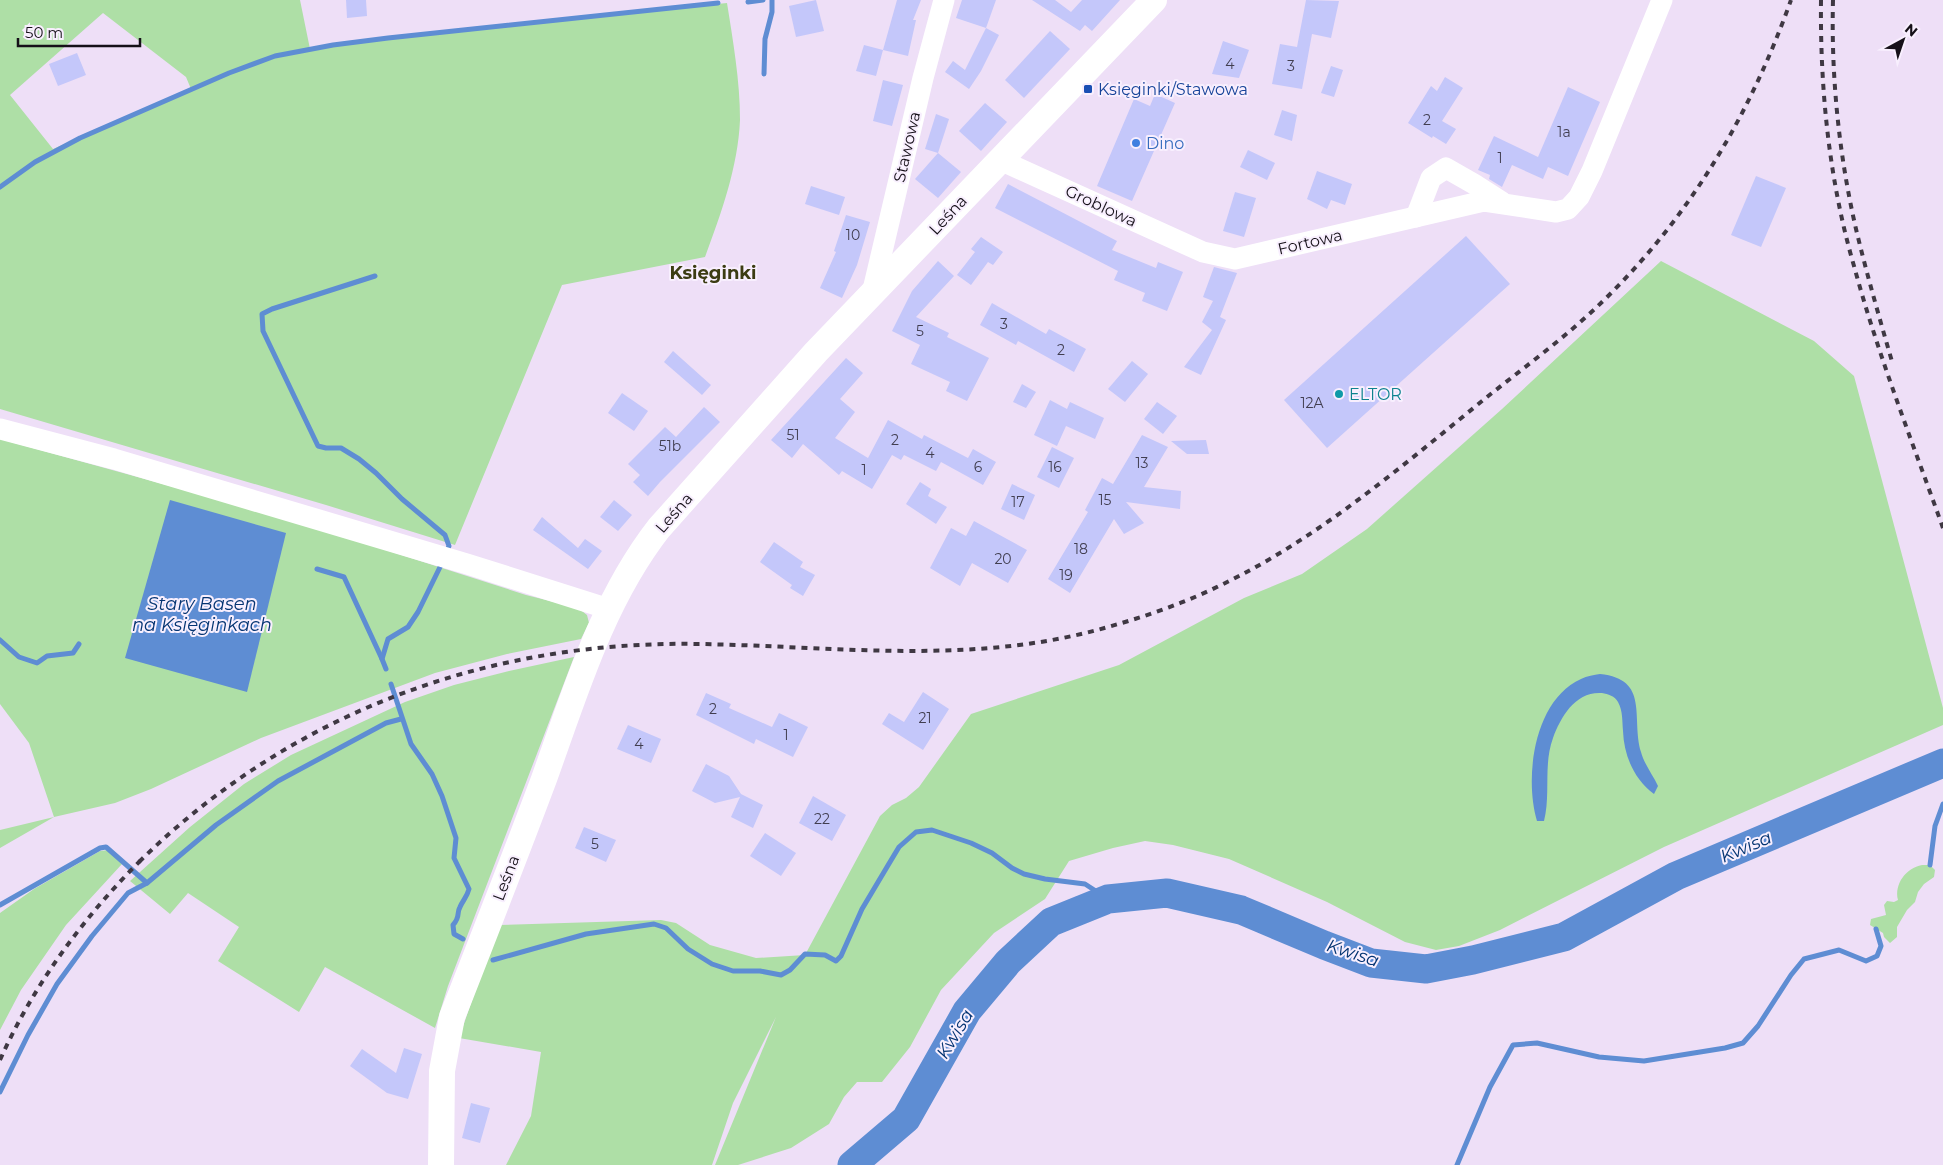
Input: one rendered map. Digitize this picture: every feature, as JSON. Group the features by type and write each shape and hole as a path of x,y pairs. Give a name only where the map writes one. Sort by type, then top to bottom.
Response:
{"main road":[{"name":"Leśna","path":"441,1165 442,1071 452,1017 584,670 609,609 641,552 660,528 816,352 1154,0"}],"street":[{"name":"Stawowa","path":"872,294 923,78 944,0"},
{"name":"Fortowa","path":"1202,252 1235,259 1484,201 1556,212 1568,209 1579,196 1592,171 1662,0"},
{"name":"Groblowa","path":"1000,160 1202,252"},
{"name":"Fortowa","path":"1416,217 1431,178 1446,168 1504,204"},
{"path":"0,429 114,460 466,564 609,609"}],"green space":[{"path":"0,0 300,0 310,49 380,39 727,3 739,91 739,138 728,190 705,257 562,285 455,545 0,409","holes":["103,13 186,77 191,89 53,149 10,95"]},
{"path":"1661,261 1814,341 1854,376 1943,708 1943,725 1664,847 1500,930 1459,946 1436,950 1405,942 1327,902 1229,859 1173,845 1145,841 1069,861 1045,899 994,933 941,990 910,1047 882,1082 857,1082 844,1097 829,1124 791,1148 738,1165 715,1165 776,1017 733,1103 712,1165 506,1165 531,1116 541,1052 459,1038 498,925 661,920 676,923 710,945 756,958 805,955 880,816 892,805 906,798 919,787 971,714 1119,665 1244,598 1302,574 1367,529 1502,409"},
{"path":"0,439 289,519 526,595 578,608 587,615 589,623 581,639 507,654 435,673 261,738 151,789 115,803 54,817 29,743 0,704"},
{"path":"574,657 448,986 435,1028 325,967 299,1012 218,961 239,927 188,893 170,914 130,881 190,827 244,784 291,755 405,702 454,685"},
{"path":"54,817 0,848 0,830"},
{"path":"109,850 122,864 66,925 21,990 0,1030 0,913 34,889 100,851"},
{"path":"1922,865 1930,865 1935,870 1934,877 1924,884 1918,892 1915,902 1907,910 1897,927 1897,937 1890,943 1883,933 1870,925 1871,919 1886,915 1884,905 1887,901 1894,902 1898,900 1898,888 1902,878 1911,869"}],"water":[{"name":"Stary Basen na Księginkach","path":"170,500 286,533 247,692 125,658"},
{"path":"1600,674 1616,677 1626,684 1632,692 1637,714 1638,739 1641,752 1658,786 1654,794 1641,781 1631,766 1625,749 1622,712 1617,700 1607,694 1593,693 1584,696 1571,706 1556,730 1548,759 1547,800 1544,821 1537,821 1533,803 1533,762 1536,741 1543,722 1552,704 1565,689 1583,678"}],"building":[{"path":"346,0 366,0 367,16 347,18"},
{"path":"816,0 824,31 796,37 789,6"},
{"path":"897,0 921,0 913,20 916,20 908,56 883,50"},
{"path":"962,0 996,0 986,28 956,18"},
{"path":"1032,0 1055,0 1071,12 1082,0 1120,0 1092,31 1085,25 1080,31"},
{"path":"1306,0 1339,1 1331,38 1312,34 1302,89 1272,84 1280,44 1297,47"},
{"path":"986,28 999,35 981,71 969,89 945,72 953,61 965,70"},
{"path":"1050,31 1070,49 1024,98 1005,80"},
{"path":"1223,41 1249,50 1239,78 1212,74"},
{"path":"864,45 883,50 876,76 856,71"},
{"path":"77,53 86,75 58,86 49,64"},
{"path":"1331,66 1343,70 1334,97 1321,93"},
{"path":"1445,77 1463,88 1442,121 1456,129 1446,144 1433,136 1432,138 1408,123 1431,86 1437,91"},
{"path":"883,80 903,85 892,126 873,121"},
{"path":"1568,87 1600,102 1568,176 1548,167 1543,179 1512,165 1502,187 1489,179 1490,175 1478,170 1494,136 1538,157"},
{"name":"Dino","path":"1155,94 1175,103 1132,201 1097,186 1134,99 1150,106"},
{"path":"985,103 1007,122 981,151 959,131"},
{"path":"1282,110 1297,115 1292,141 1274,135"},
{"path":"936,114 949,119 938,153 925,149"},
{"path":"1248,150 1275,163 1267,180 1240,167"},
{"path":"938,153 961,172 938,198 915,179"},
{"path":"1317,171 1352,184 1345,205 1331,200 1327,209 1307,199"},
{"path":"1756,176 1786,188 1761,247 1731,235"},
{"path":"1008,184 1117,241 1112,250 1156,268 1158,262 1183,272 1167,311 1142,301 1145,293 1114,280 1118,271 995,208"},
{"path":"811,186 845,197 839,215 805,204"},
{"path":"1235,192 1256,198 1244,237 1223,231"},
{"path":"846,215 870,222 857,265 842,298 820,288 836,252 834,251"},
{"path":"1466,236 1510,284 1327,448 1284,400"},
{"path":"981,237 1003,252 993,265 988,262 971,285 957,275 975,252 971,249"},
{"path":"938,261 954,276 916,317 949,333 947,337 989,358 967,401 946,391 950,382 911,364 920,345 892,331 912,291"},
{"path":"1214,267 1237,273 1220,317 1226,320 1201,375 1184,367 1212,330 1202,322 1213,301 1203,297"},
{"path":"992,303 1046,334 1049,329 1086,349 1074,372 1018,341 1016,345 980,325"},
{"path":"673,351 711,385 702,395 664,362"},
{"path":"846,358 863,373 840,399 855,412 835,438 868,458 888,420 922,439 924,435 968,458 973,449 996,462 983,485 941,462 936,471 904,455 901,460 892,455 872,489 842,471 839,475 803,444 792,458 771,440"},
{"path":"1132,361 1148,374 1125,402 1108,389"},
{"path":"1022,384 1036,392 1026,408 1013,402"},
{"path":"622,393 648,411 634,431 608,413"},
{"path":"1050,400 1067,409 1070,402 1104,418 1095,439 1066,426 1057,446 1034,435"},
{"path":"1157,402 1177,416 1163,434 1144,419"},
{"path":"704,407 720,422 648,496 633,482 640,475 628,464 665,427 676,437"},
{"path":"1142,435 1168,447 1144,487 1181,491 1180,509 1126,502 1144,523 1124,534 1114,519 1070,593 1048,579 1088,512 1085,510 1102,478 1113,484"},
{"path":"1206,440 1209,454 1187,454 1171,441"},
{"path":"1052,447 1074,458 1059,488 1037,477"},
{"path":"920,482 931,489 928,496 947,507 936,524 906,504"},
{"path":"1012,484 1035,495 1024,520 1001,509"},
{"path":"614,500 632,515 618,531 600,517"},
{"path":"542,517 578,548 585,539 602,551 588,569 533,530"},
{"path":"974,521 1027,550 1008,583 972,563 960,586 930,568 951,528 966,536"},
{"path":"774,542 803,562 800,567 815,575 803,596 790,588 792,585 760,562"},
{"path":"923,692 949,709 923,750 882,724 889,713 904,722"},
{"path":"706,693 731,704 729,708 772,727 779,713 808,727 793,757 756,739 754,744 696,715"},
{"path":"628,725 661,739 651,763 617,749"},
{"path":"706,764 729,776 741,794 763,805 753,828 731,817 740,797 715,803 692,791"},
{"path":"813,796 846,815 832,841 799,823"},
{"path":"584,827 616,840 606,862 575,848"},
{"path":"765,833 796,853 781,876 750,856"},
{"path":"404,1048 422,1054 408,1099 387,1093 350,1066 362,1049 396,1073"},
{"path":"471,1103 490,1108 480,1143 462,1138"}],"waterway":[{"path":"748,2 763,0"},
{"path":"764,74 765,39 772,12 772,0"},
{"path":"0,187 35,162 80,138 229,73 275,56 333,45 388,38 718,3"},
{"path":"375,276 272,309 262,314 263,331 318,446 341,448 359,459 376,473 402,499 445,535 449,546 446,553"},
{"path":"386,669 382,659 388,639 408,627 418,612 442,563"},
{"path":"317,569 344,577 382,659"},
{"path":"0,640 19,657 37,663 47,656 73,653 79,644"},
{"path":"391,684 411,744 432,774 442,796 456,838 454,858 469,889 453,925 454,934 463,939"},
{"path":"0,905 100,848 106,847 147,883 216,825 278,781 386,723 401,719"},
{"name":"Kwisa","path":"852,1165 906,1119 967,1011 1008,962 1051,922 1108,899 1167,893 1241,910 1371,963 1426,969 1473,960 1564,937 1676,876 1943,763"},
{"path":"1930,865 1935,826 1943,804"},
{"path":"493,960 586,934 654,924 666,928 688,949 712,964 733,971 760,971 781,975 790,970 805,954 825,955 836,961 841,956 862,909 899,847 916,832 932,830 971,843 992,853 1012,868 1024,874 1045,879 1085,884 1108,899"},
{"path":"0,1092 28,1035 57,984 92,936 128,893 147,883"},
{"path":"1457,1165 1490,1087 1513,1045 1537,1043 1599,1057 1644,1061 1725,1048 1743,1043 1758,1026 1791,975 1804,959 1839,950 1866,961 1877,956 1881,946 1876,929"}],"railway":[{"path":"139,862 198,810 261,765 327,726 396,696 469,672 544,655 621,646 699,644 899,651 999,647 1048,641 1097,630 1159,611 1219,586 1291,546 1358,500 1546,351 1602,302 1663,235 1690,199 1714,162 1757,84 1791,0"},
{"path":"1821,0 1824,101 1832,168 1845,234 1863,299 1943,528"},
{"path":"1833,0 1833,58 1837,116 1845,173 1860,246 1893,365"},
{"path":"0,1060 28,1006 61,954 98,906 140,861"}],"place":[{"name":"Księginki/Stawowa","path":"1088,89"},
{"name":"Dino","path":"1136,143"},
{"name":"ELTOR","path":"1339,394"}],"district":[{"name":"Księginki","path":"713,273"}]}
